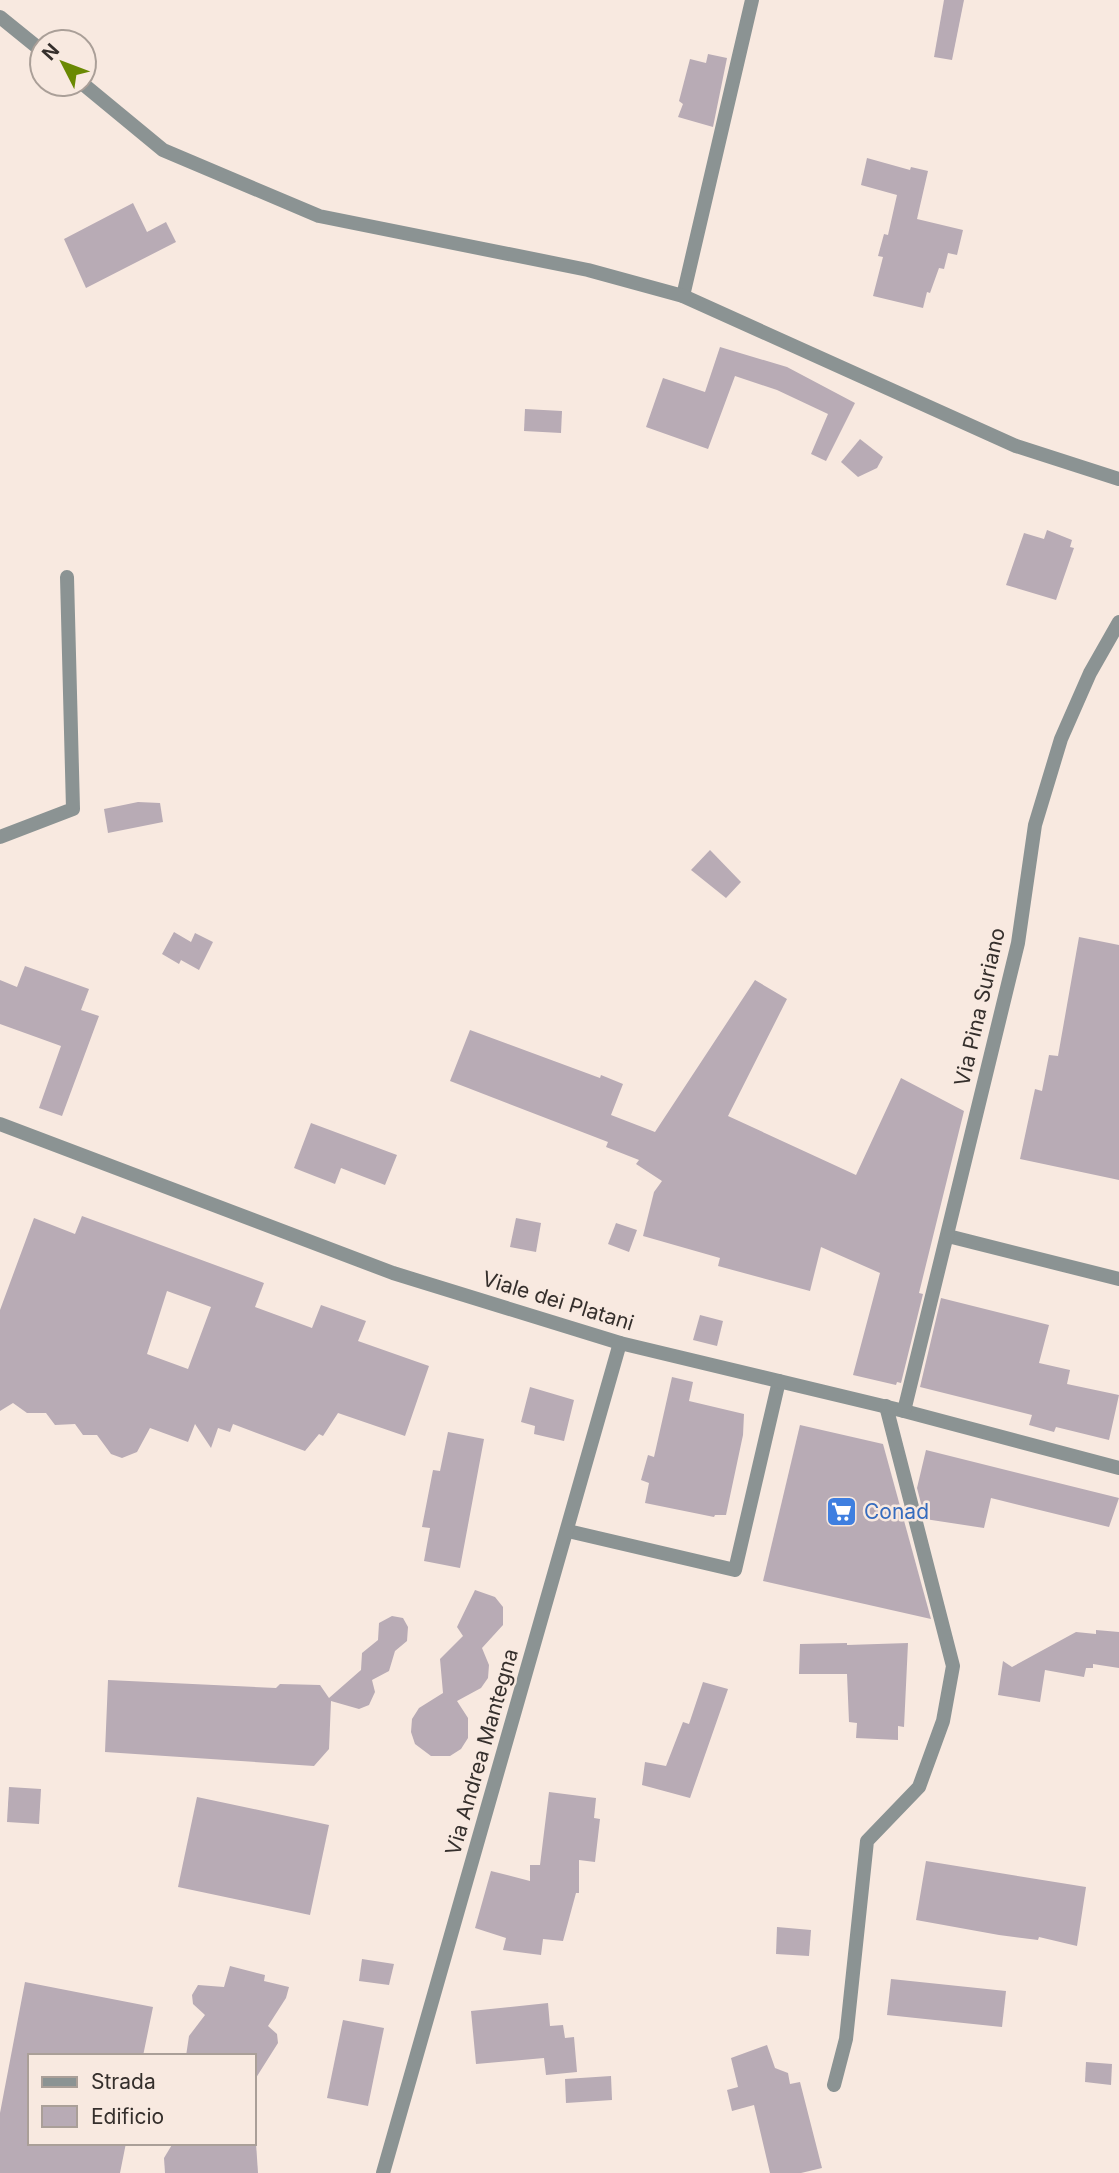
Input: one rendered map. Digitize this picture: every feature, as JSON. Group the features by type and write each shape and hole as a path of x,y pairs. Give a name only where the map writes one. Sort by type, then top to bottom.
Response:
{"street":[{"path":"683,296 752,0"},
{"path":"0,17 28,40"},
{"path":"98,96 163,150 319,216 588,270 683,296 1016,446 1119,480"},
{"path":"0,837 73,809 67,578"},
{"name":"Via Pina Suriano","path":"904,1410 1018,943 1035,825 1061,739 1090,673 1119,622"},
{"name":"Viale dei Platani","path":"0,1124 393,1273 620,1343 904,1410 1119,1468"},
{"path":"948,1236 1119,1279"},
{"name":"Via Andrea Mantegna","path":"383,2173 620,1343"},
{"path":"568,1531 735,1570 779,1381"},
{"path":"834,2085 846,2039 867,1841 919,1787 943,1721 953,1666 886,1406"}],"building":[{"path":"944,0 964,0 952,60 934,57"},
{"path":"708,54 727,58 713,127 678,117 683,104 679,101 690,59 706,63"},
{"path":"867,158 910,170 911,167 928,171 917,219 963,230 957,255 948,253 944,269 939,268 930,293 927,292 923,308 873,296 883,257 878,256 884,234 888,235 897,195 861,185"},
{"path":"133,203 147,232 166,222 176,242 86,288 64,239"},
{"path":"720,347 787,367 855,403 826,461 811,454 828,414 777,390 735,376 708,449 646,427 663,378 705,392"},
{"path":"525,409 562,411 561,433 524,431"},
{"path":"860,439 883,457 877,468 858,477 841,462"},
{"path":"1047,530 1072,540 1070,547 1074,548 1056,600 1006,585 1024,533 1044,539"},
{"path":"138,802 160,803 163,822 108,833 104,809"},
{"path":"710,850 741,882 726,898 691,870"},
{"path":"174,932 191,942 195,933 213,942 199,970 181,960 179,964 162,954"},
{"path":"1079,937 1119,945 1119,1180 1020,1159 1035,1089 1042,1091 1049,1055 1058,1056"},
{"path":"25,966 89,989 81,1010 99,1016 62,1116 39,1108 61,1046 0,1024 0,980 17,987"},
{"path":"755,980 787,999 728,1116 856,1175 901,1078 964,1111 919,1293 923,1294 901,1383 897,1382 896,1385 853,1375 880,1273 821,1247 810,1291 718,1266 720,1258 643,1236 654,1192 662,1181 636,1164 639,1160 606,1147 608,1142 450,1081 470,1030 623,1084 611,1115 655,1132"},
{"path":"311,1123 397,1155 385,1185 341,1168 335,1184 294,1168"},
{"path":"82,1216 264,1283 255,1307 312,1328 321,1305 366,1321 358,1341 429,1366 405,1436 338,1413 323,1436 319,1434 305,1451 233,1424 230,1432 218,1428 211,1448 195,1424 188,1442 150,1428 137,1452 122,1458 111,1454 97,1435 83,1435 75,1424 55,1425 46,1413 27,1413 13,1403 0,1411 0,1310 34,1218 75,1234","holes":["167,1291 211,1307 188,1369 147,1354"]},
{"path":"516,1218 541,1223 536,1252 510,1247"},
{"path":"616,1223 637,1230 629,1252 608,1244"},
{"path":"941,1298 1049,1325 1039,1363 1070,1370 1067,1384 1119,1395 1109,1440 1056,1427 1054,1432 1029,1425 1032,1415 920,1387"},
{"path":"700,1315 723,1321 717,1346 693,1340"},
{"path":"672,1377 693,1382 689,1401 744,1414 743,1435 726,1515 714,1517 645,1503 649,1483 641,1480 648,1455 654,1457"},
{"path":"530,1387 574,1400 564,1441 534,1434 535,1426 521,1422"},
{"name":"Conad","path":"800,1425 883,1444 931,1619 763,1581"},
{"path":"448,1432 484,1439 460,1568 424,1561 430,1528 422,1527 433,1470 440,1471"},
{"path":"926,1450 1119,1498 1109,1527 991,1498 984,1528 925,1519 917,1488"},
{"path":"475,1590 495,1597 503,1607 503,1625 482,1648 489,1665 488,1678 481,1688 457,1701 468,1718 468,1738 461,1749 450,1756 431,1756 415,1744 411,1732 412,1719 419,1708 443,1693 440,1659 463,1636 457,1627"},
{"path":"392,1616 403,1618 408,1627 407,1641 395,1651 389,1671 372,1680 375,1692 369,1705 359,1709 331,1701 329,1749 314,1766 105,1752 108,1680 276,1688 280,1684 320,1685 329,1698 361,1670 362,1653 378,1640 379,1623"},
{"path":"1096,1630 1119,1632 1119,1668 1093,1664 1093,1668 1086,1668 1084,1677 1045,1670 1040,1702 998,1695 1003,1661 1012,1667 1076,1632 1096,1634"},
{"path":"908,1643 904,1727 898,1726 898,1740 856,1738 857,1723 849,1722 847,1674 799,1674 800,1644"},
{"path":"703,1682 728,1689 690,1798 642,1785 645,1762 666,1766 683,1722 689,1724"},
{"path":"9,1787 41,1789 39,1824 7,1822"},
{"path":"549,1792 596,1798 594,1818 600,1819 595,1862 579,1860 579,1893 576,1893 563,1941 543,1939 541,1955 503,1950 506,1938 475,1928 491,1871 530,1881 530,1865 540,1865"},
{"path":"197,1797 329,1825 310,1915 178,1887"},
{"path":"926,1861 1086,1887 1077,1946 1039,1937 1038,1940 999,1935 916,1920"},
{"path":"777,1927 811,1930 809,1956 776,1954"},
{"path":"362,1959 394,1964 389,1985 359,1981"},
{"path":"230,1966 265,1975 264,1981 289,1987 286,1998 268,2026 277,2034 278,2043 256,2078 256,2054 186,2054 189,2036 205,2015 193,2004 192,1995 198,1985 224,1987"},
{"path":"891,1979 1006,1991 1002,2027 887,2015"},
{"path":"25,1982 153,2007 143,2054 28,2054 28,2145 126,2145 120,2173 0,2173 0,2113"},
{"path":"548,2003 550,2026 563,2025 565,2038 574,2037 577,2072 546,2075 544,2058 476,2064 471,2011"},
{"path":"343,2020 384,2028 368,2106 327,2098"},
{"path":"767,2045 775,2068 788,2073 790,2084 800,2082 822,2168 801,2173 770,2173 754,2105 732,2111 727,2090 738,2087 731,2058"},
{"path":"1086,2062 1112,2064 1111,2085 1085,2082"},
{"path":"611,2076 612,2100 566,2103 565,2079"},
{"path":"256,2143 258,2173 165,2173 164,2158 172,2145"}],"place":[{"name":"Conad","path":"841,1512"}]}
